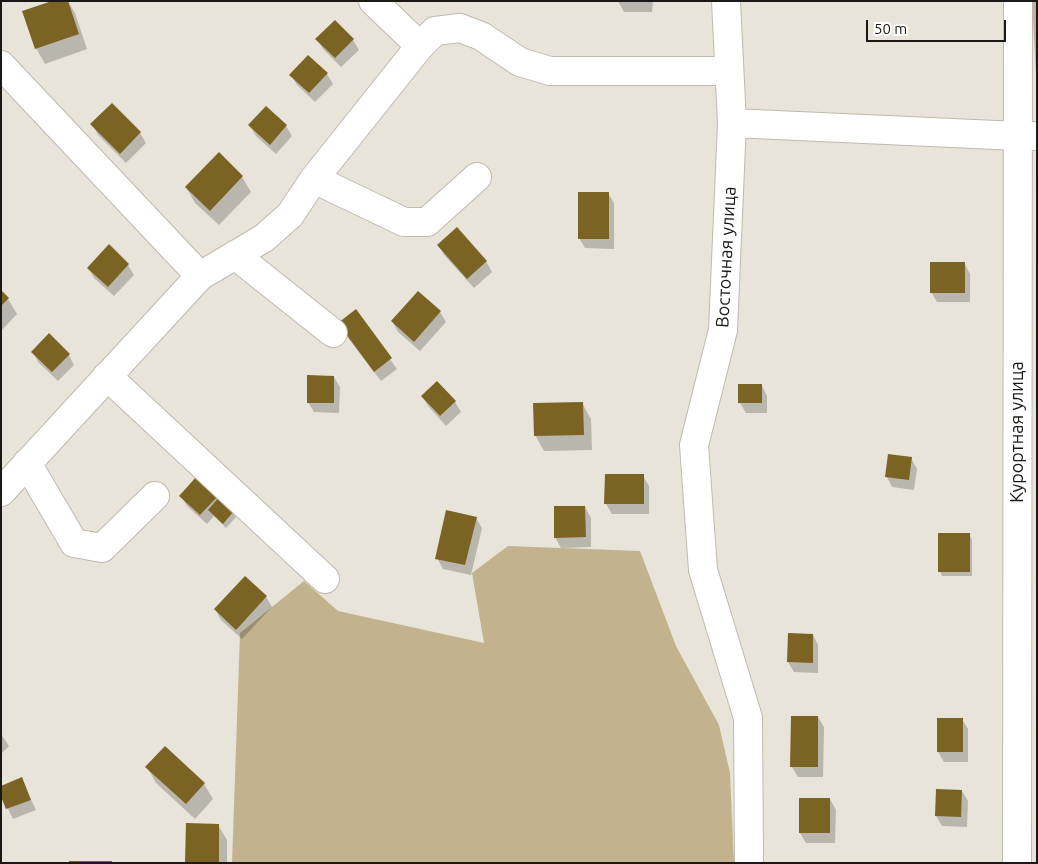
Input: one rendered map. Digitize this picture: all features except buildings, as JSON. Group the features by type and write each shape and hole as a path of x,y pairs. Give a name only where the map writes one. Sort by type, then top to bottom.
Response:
{"street":[{"path":"373,1 420,46"},
{"name":"Восточная улица","path":"726,1 732,123 724,330 694,445 703,570 748,718 749,863"},
{"name":"Курортная улица","path":"1016,863 1027,136 1018,1"},
{"path":"1,492 200,276 264,238 290,215 314,179 420,46 435,31 460,28 481,36 520,62 550,71 728,71"},
{"path":"1,65 200,276"},
{"path":"732,123 1027,136"},
{"path":"314,179 404,222 427,222 477,177"},
{"path":"235,255 333,333"},
{"path":"107,376 326,579"},
{"path":"27,463 74,543 102,548 155,496"}],"shaded area":[{"path":"1032,1 1037,1 1037,93"},
{"path":"508,546 640,551 676,646 719,725 730,773 734,863 232,863 240,633 304,581 338,611 484,643 472,573"}]}
